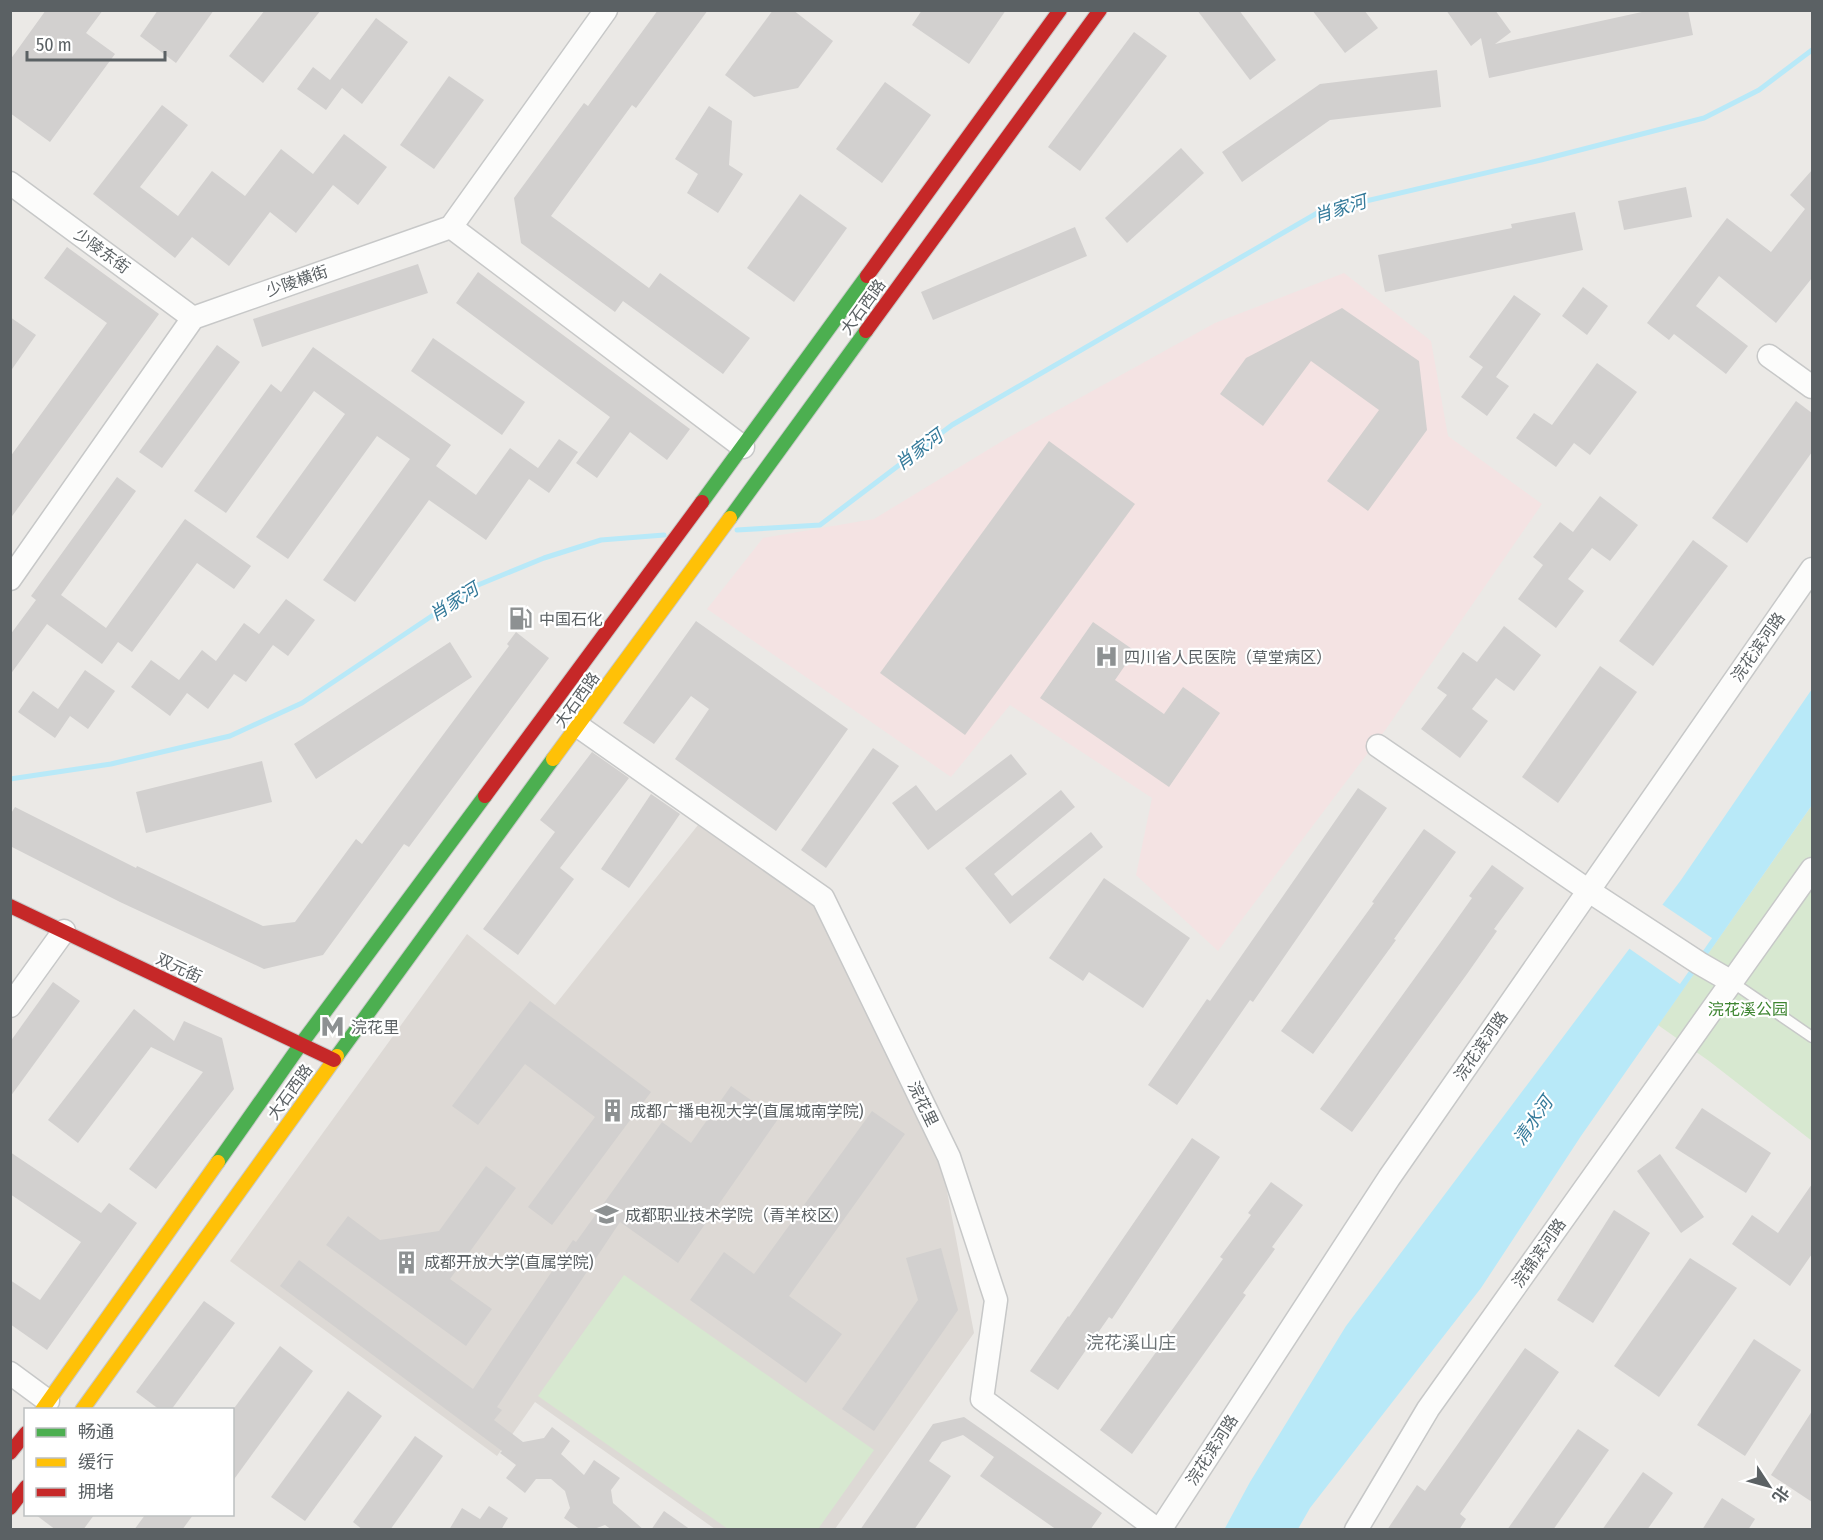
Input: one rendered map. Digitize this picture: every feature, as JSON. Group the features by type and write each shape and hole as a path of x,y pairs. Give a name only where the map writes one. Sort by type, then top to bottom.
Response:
{"main road":[{"name":"大石西路","path":"45,1405 301,1044 698,510 1060,10"},
{"name":"大石西路","path":"83,1408 334,1060 1100,10"},
{"name":"双元街","path":"10,906 334,1060"},
{"path":"10,1453 24,1436"},
{"path":"10,1508 24,1490"}],"street":[{"path":"606,10 451,227 743,447"},
{"name":"少陵东街","path":"10,183 193,318"},
{"name":"少陵横街","path":"193,318 451,227"},
{"path":"10,579 193,318"},
{"path":"1769,356 1812,387"},
{"name":"浣花滨河路","path":"1159,1530 1389,1178 1812,569"},
{"name":"浣花里","path":"579,726 823,898 949,1157 996,1300 982,1399 1159,1530"},
{"path":"1378,746 1589,891 1732,982"},
{"name":"浣锦滨河路","path":"1356,1530 1428,1409 1812,869"},
{"path":"10,1006 64,931"},
{"path":"10,1373 45,1405"}],"lane":[{"path":"1732,982 1812,1037"}],"shaded area":[{"name":"四川省人民医院（草堂病区）","path":"1344,273 1431,341 1448,436 1542,504 1386,729 1218,951 1136,875 1152,798 1010,705 951,777 707,609 763,538 874,519 1004,440 1215,323"},
{"name":"成都职业技术学院（青羊校区）","path":"698,825 815,906 943,1170 974,1333 835,1529 715,1529 535,1402 497,1456 230,1261 467,934 555,1005"}],"green space":[{"name":"浣花溪公园","path":"1812,805 1812,1141 1709,1061 1658,1025"},
{"path":"624,1275 874,1450 818,1529 728,1529 538,1396"}],"water":[{"name":"清水河","path":"1812,689 1812,805 1581,1136 1481,1288 1310,1508 1298,1529 1224,1530 1250,1482 1346,1326 1681,880"}],"pier":[{"path":"1660,903 1712,938 1680,984 1627,947"}],"building":[{"path":"46,10 103,10 86,33 115,54 50,142 10,113 10,60"},
{"path":"158,10 214,10 176,63 140,36"},
{"path":"265,10 321,10 263,83 229,56"},
{"path":"658,10 708,10 636,108 632,105 551,216 649,288 660,273 750,338 723,374 623,301 615,312 521,243 514,198 584,103 588,106"},
{"path":"773,10 793,10 833,41 798,88 754,97 725,75"},
{"path":"922,10 1006,10 969,64 912,25"},
{"path":"1197,10 1239,10 1276,60 1250,80"},
{"path":"1312,10 1364,10 1378,28 1345,53"},
{"path":"1446,10 1495,10 1511,32 1495,44 1651,10 1688,10 1693,35 1489,78 1481,38 1471,46"},
{"path":"376,18 408,42 362,104 342,88 326,110 297,89 313,67 330,80"},
{"path":"1134,32 1167,56 1080,171 1048,147"},
{"path":"1437,70 1441,107 1330,120 1242,182 1222,152 1320,84"},
{"path":"449,76 484,100 434,169 400,145"},
{"path":"885,82 931,115 882,183 836,149"},
{"path":"162,105 188,125 140,187 178,216 212,171 245,196 281,149 313,174 344,134 387,167 358,205 333,185 296,233 270,212 229,266 192,237 175,258 93,194"},
{"path":"709,106 732,121 729,165 743,174 718,213 687,193 698,174 675,159"},
{"path":"1181,148 1204,173 1127,243 1105,218"},
{"path":"1812,170 1812,278 1776,323 1719,276 1696,306 1748,346 1726,374 1674,334 1669,340 1647,323 1727,218 1771,252 1805,209 1790,195"},
{"path":"1686,187 1692,217 1624,230 1618,201"},
{"path":"800,194 847,228 794,302 747,268"},
{"path":"1575,212 1583,250 1385,292 1378,255 1512,228 1511,224"},
{"path":"1075,227 1087,256 933,320 921,292"},
{"path":"67,247 159,314 10,519 10,457 107,323 44,278"},
{"path":"418,264 428,293 262,347 253,319"},
{"path":"478,272 690,429 667,460 630,432 597,478 576,463 610,417 456,303"},
{"path":"1583,287 1608,306 1587,335 1562,316"},
{"path":"1514,295 1541,314 1496,377 1509,386 1487,416 1461,397 1483,367 1469,357"},
{"path":"1342,308 1419,361 1427,430 1368,511 1327,481 1379,410 1311,361 1263,426 1220,394 1246,358"},
{"path":"10,317 36,335 10,372"},
{"path":"433,338 525,402 502,435 411,371"},
{"path":"217,345 240,362 162,468 139,452"},
{"path":"313,347 451,445 436,466 476,495 510,448 538,468 559,439 578,452 549,493 529,479 486,540 429,500 355,602 323,580 410,459 377,436 288,559 256,537 345,414 314,391 226,513 194,491 271,384 281,392"},
{"path":"1597,363 1637,392 1590,455 1574,443 1556,467 1516,438 1534,413 1552,425"},
{"path":"1796,401 1812,413 1812,452 1747,543 1712,518"},
{"path":"1049,441 1135,504 965,735 880,673"},
{"path":"117,477 136,491 61,595 106,628 185,519 251,566 234,589 197,563 132,652 118,642 102,664 47,624 10,675 10,635 36,600 31,596"},
{"path":"1600,496 1638,525 1610,561 1592,548 1568,579 1584,591 1556,628 1518,599 1543,565 1533,557 1560,522 1573,532"},
{"path":"1693,540 1728,566 1653,666 1619,641"},
{"path":"286,599 315,620 288,656 273,645 246,682 234,674 208,709 187,693 170,716 131,687 151,660 179,680 202,650 216,661 244,623 259,634"},
{"path":"696,621 848,729 776,831 675,759 709,709 691,696 654,744 623,723"},
{"path":"1093,622 1135,651 1115,680 1164,714 1183,687 1220,713 1169,787 1040,698"},
{"path":"1504,626 1541,655 1514,691 1496,678 1472,709 1488,721 1460,758 1421,729 1447,695 1437,688 1463,652 1477,662"},
{"path":"516,632 549,658 409,847 404,844 323,955 264,969 120,902 10,846 10,815 15,807 136,868 137,866 263,926 295,922 356,839 362,844 509,646 507,644"},
{"path":"450,642 472,677 316,779 294,744"},
{"path":"1600,666 1637,692 1558,803 1522,777"},
{"path":"85,670 115,691 88,729 70,716 55,738 18,712 33,691 58,709"},
{"path":"873,748 899,766 826,868 801,850"},
{"path":"592,752 629,778 560,868 574,879 518,955 483,929 555,832 540,820"},
{"path":"1011,754 1027,774 928,850 892,803 916,785 936,811"},
{"path":"262,761 272,802 146,833 136,792"},
{"path":"1358,788 1387,808 1253,1002 1250,1000 1177,1105 1148,1085 1207,999 1210,1001"},
{"path":"1061,790 1075,807 994,874 1012,896 1091,832 1103,847 1010,924 965,868"},
{"path":"651,794 680,814 629,888 601,869"},
{"path":"1424,829 1456,852 1394,939 1396,940 1313,1054 1281,1031 1374,903 1372,902"},
{"path":"1492,865 1524,888 1494,929 1497,931 1467,974 1352,1132 1320,1109 1472,898 1469,896"},
{"path":"1104,878 1190,938 1143,1008 1089,972 1083,981 1049,958"},
{"path":"53,982 80,1001 10,1097 10,1042"},
{"name":"成都广播电视大学(直属城南学院)","path":"530,1001 651,1092 552,1225 528,1207 595,1117 525,1064 478,1125 452,1106"},
{"path":"134,1009 174,1041 184,1021 222,1038 234,1089 156,1189 129,1169 203,1072 151,1047 78,1143 48,1120"},
{"path":"731,1086 778,1119 678,1263 620,1222 497,1407 502,1410 494,1420 523,1442 544,1438 552,1427 570,1441 561,1454 584,1475 594,1460 620,1478 611,1490 613,1503 644,1530 612,1530 605,1525 591,1530 581,1530 564,1518 570,1508 565,1491 551,1479 536,1479 525,1493 506,1478 516,1465 500,1453 502,1451 280,1286 299,1260 473,1389 573,1240 576,1242 662,1122 691,1143"},
{"path":"1702,1108 1771,1153 1746,1193 1675,1148"},
{"path":"872,1111 905,1134 789,1296 842,1334 806,1383 690,1300 724,1252 754,1274"},
{"path":"1192,1138 1220,1157 1112,1319 1109,1317 1058,1390 1030,1371"},
{"path":"10,1152 101,1213 109,1203 137,1223 47,1350 10,1324 10,1280 40,1300 81,1242 10,1194"},
{"path":"1660,1154 1704,1217 1681,1233 1637,1171"},
{"name":"成都开放大学(直属学院)","path":"486,1166 516,1188 450,1279 492,1309 466,1346 326,1245 348,1216 380,1240 439,1231"},
{"path":"1271,1182 1303,1205 1272,1247 1275,1249 1243,1293 1246,1295 1132,1454 1100,1430 1223,1259 1220,1257 1251,1215 1248,1213"},
{"path":"1812,1184 1812,1254 1790,1286 1732,1244 1752,1215 1778,1233"},
{"path":"1614,1210 1650,1233 1593,1323 1557,1300"},
{"path":"941,1248 958,1310 874,1431 842,1409 918,1300 906,1258"},
{"path":"1690,1258 1737,1288 1659,1397 1614,1366"},
{"path":"204,1301 235,1323 172,1408 157,1408 136,1392"},
{"path":"1754,1339 1801,1370 1745,1456 1697,1425"},
{"path":"280,1346 313,1371 234,1479 234,1408"},
{"path":"1525,1348 1559,1372 1460,1514 1466,1519 1459,1530 1387,1530 1417,1485 1425,1491"},
{"path":"348,1391 382,1416 305,1521 271,1497"},
{"path":"1812,1411 1812,1502 1771,1475"},
{"path":"964,1417 1102,1513 1090,1530 1057,1530 980,1476 994,1457 963,1435 942,1442 929,1461 951,1476 914,1530 860,1530 933,1424"},
{"path":"1578,1429 1609,1450 1553,1530 1507,1530"},
{"path":"415,1436 443,1456 390,1530 363,1530 353,1522"},
{"path":"1643,1472 1673,1493 1647,1530 1602,1530"},
{"path":"1722,1498 1755,1519 1748,1530 1702,1530"},
{"path":"489,1506 508,1518 501,1530 449,1530 462,1508 480,1519"},
{"path":"664,1511 691,1530 651,1530"},
{"path":"37,1516 93,1516 83,1530 56,1530"},
{"path":"144,1516 192,1516 182,1530 134,1530"}],"waterway":[{"name":"肖家河","path":"737,530 820,525 952,425 1319,212 1541,160 1704,118 1759,90 1812,50"},
{"name":"肖家河","path":"10,779 111,764 230,736 302,703 478,585 544,558 601,540 664,535"}],"traffic: fast":[{"path":"702,502 867,276"},
{"path":"730,518 866,331"},
{"path":"337,1056 553,759"},
{"path":"218,1162 301,1044 485,796"}],"traffic: slow":[{"path":"553,759 730,518"},
{"path":"83,1408 337,1056"},
{"path":"43,1408 218,1162"}],"traffic: jam":[{"path":"867,276 1060,10"},
{"path":"866,331 1100,10"},
{"path":"485,796 702,502"},
{"path":"10,906 334,1060"},
{"path":"10,1453 24,1436"},
{"path":"10,1508 24,1490"}],"place":[{"name":"中国石化","path":"521,619"},
{"name":"四川省人民医院（草堂病区）","path":"1106,657"},
{"name":"浣花里","path":"333,1027"},
{"name":"成都广播电视大学(直属城南学院)","path":"612,1111"},
{"name":"成都职业技术学院（青羊校区）","path":"607,1215"},
{"name":"成都开放大学(直属学院)","path":"406,1262"}],"district":[{"name":"浣花溪山庄","path":"1131,1343"}]}
